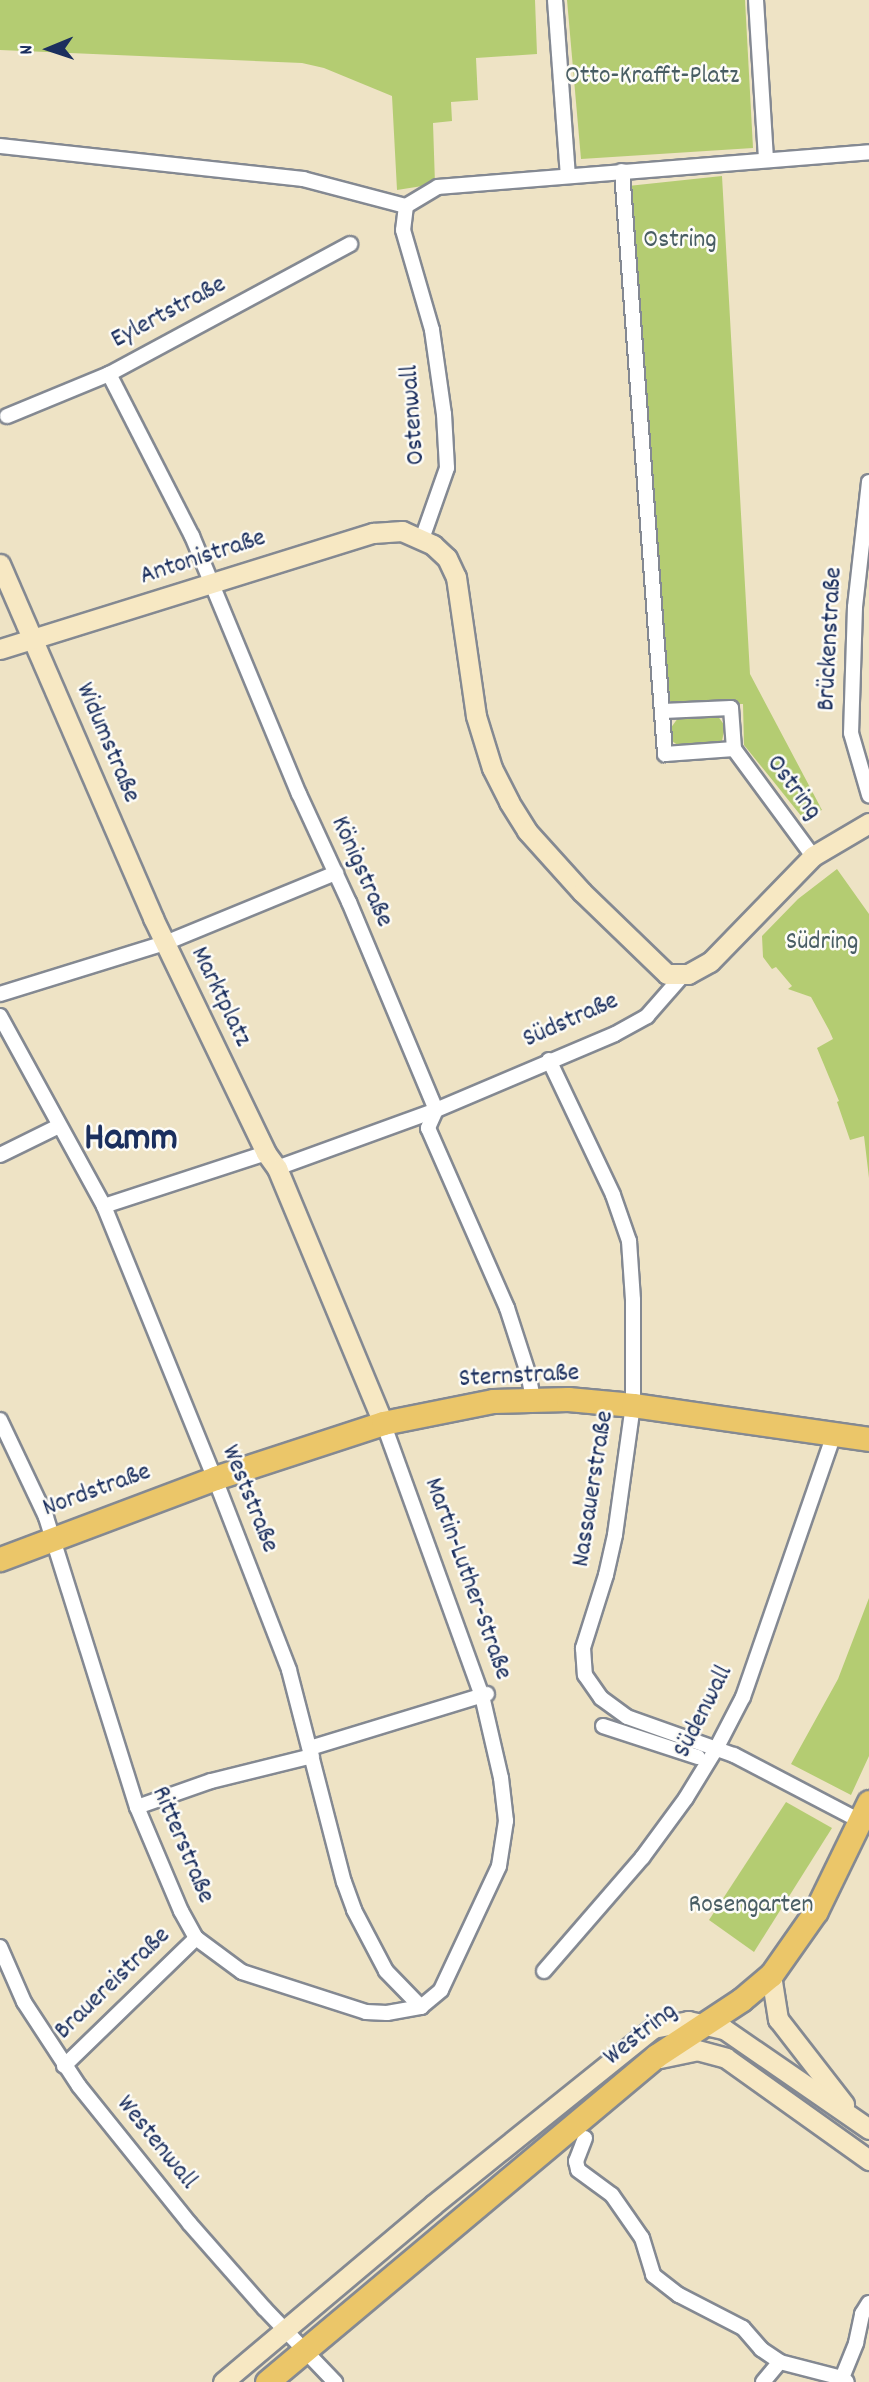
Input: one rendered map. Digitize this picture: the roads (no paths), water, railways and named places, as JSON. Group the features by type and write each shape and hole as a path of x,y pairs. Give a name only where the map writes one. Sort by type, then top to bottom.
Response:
{"main road":[{"name":"Antonistraße","path":"0,649 381,531 402,531 422,539"},
{"path":"422,539 447,558 456,577 476,716 489,760 509,802 527,831 607,918 667,974 683,975"},
{"name":"Widumstraße","path":"0,564 164,943"},
{"name":"Südstraße","path":"683,975 699,971 710,962 813,856 869,823"},
{"name":"Marktplatz","path":"164,943 272,1160"},
{"name":"Martin-Luther-Straße","path":"272,1160 383,1423"},
{"name":"Sternstraße","path":"215,1478 383,1423 458,1406 533,1399 633,1405 869,1439"},
{"name":"Nordstraße","path":"0,1559 52,1537 215,1478"},
{"path":"704,2022 741,2000 771,1975 816,1911 866,1816"},
{"path":"771,1975 778,2019 865,2126"},
{"path":"704,2022 741,2038 865,2126"},
{"name":"Westring","path":"267,2382 652,2060 704,2022"},
{"name":"Westring","path":"223,2382 637,2038 666,2023 704,2022"},
{"path":"652,2060 697,2050 726,2058 869,2160"}],"street":[{"path":"555,0 568,175"},
{"path":"756,0 766,160"},
{"path":"0,146 139,159 303,179 406,206 438,187 869,152"},
{"name":"Ostring","path":"622,171 665,754 734,749"},
{"name":"Ostenwall","path":"406,206 403,230 432,330 444,414 447,468 422,539"},
{"name":"Eylertstraße","path":"7,416 109,374 350,244"},
{"name":"Königstraße","path":"109,374 192,536 294,783 336,873 436,1110 428,1128 507,1308 528,1373 533,1399"},
{"name":"Brückenstraße","path":"869,482 855,607 851,733 869,796"},
{"name":"Ostring","path":"663,711 732,708 734,749 813,856"},
{"path":"164,943 336,873"},
{"name":"Marktplatz","path":"0,994 164,943"},
{"name":"Südstraße","path":"272,1160 436,1110 615,1034 647,1016 683,975"},
{"name":"Weststraße","path":"0,1016 104,1206 215,1478 289,1670 344,1882 369,1943 386,1970 421,2007"},
{"name":"Nassauerstraße","path":"549,1060 613,1195 629,1241 633,1300 633,1405 615,1535 606,1575 583,1648 585,1675 601,1698 627,1717 716,1749"},
{"path":"0,1155 59,1126"},
{"path":"104,1206 272,1160"},
{"name":"Ritterstraße","path":"0,1420 27,1471 52,1537 137,1807 181,1911 196,1938 242,1972 294,1990 376,2013 421,2007"},
{"name":"Martin-Luther-Straße","path":"383,1423 484,1695 505,1804 502,1853 486,1897 441,1990 421,2007"},
{"name":"Südenwall","path":"544,1971 642,1858 687,1798 716,1749 748,1685 834,1434"},
{"path":"137,1807 484,1695"},
{"path":"603,1727 698,1757"},
{"path":"716,1749 866,1816"},
{"name":"Brauereistraße","path":"64,2066 196,1938"},
{"name":"Westenwall","path":"0,1947 24,2002 64,2066 190,2224 285,2331 335,2382"},
{"path":"584,2138 576,2161 578,2170 612,2195 635,2227 642,2238 653,2275 679,2295 743,2328 761,2349 780,2362 845,2380 862,2314 869,2303"},
{"path":"763,2382 780,2362"}],"district":[{"name":"Hamm","path":"131,1141"}],"park label":[{"name":"Otto-Krafft-Platz","path":"652,77"},
{"name":"Südring","path":"822,943"},
{"name":"Rosengarten","path":"751,1906"}]}
